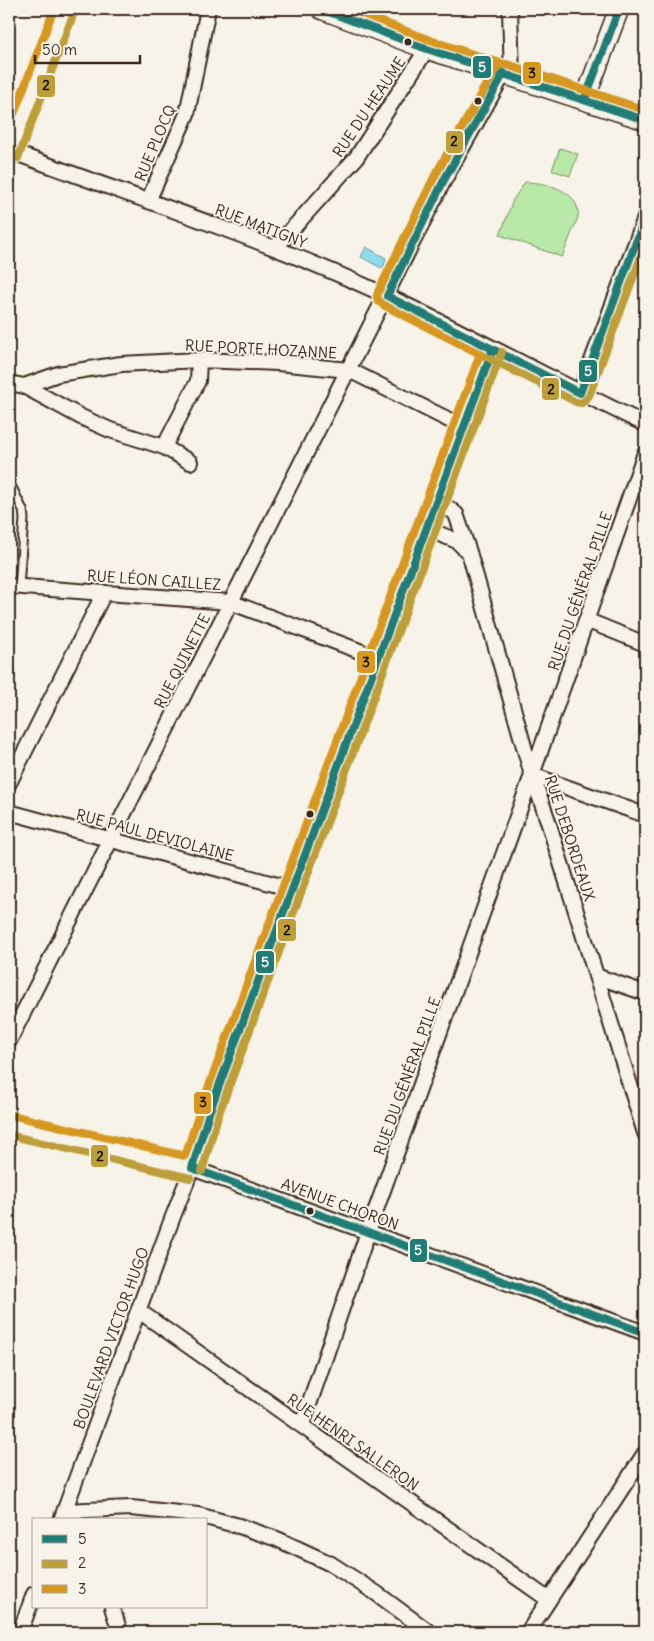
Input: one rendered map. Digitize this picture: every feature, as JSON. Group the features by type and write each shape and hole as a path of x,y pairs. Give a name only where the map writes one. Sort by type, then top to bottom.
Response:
{"main road":[{"path":"321,9 427,49 645,120"},
{"path":"585,99 619,9"}],"street":[{"path":"9,152 65,9"},
{"name":"RUE PLOCQ","path":"148,201 187,114 208,9"},
{"path":"508,74 510,9"},
{"name":"RUE DU HEAUME","path":"275,248 356,158 427,49"},
{"name":"RUE QUINETTE","path":"9,1041 444,180 508,74"},
{"name":"RUE MATIGNY","path":"9,152 275,248 387,296 645,424"},
{"path":"580,393 645,218"},
{"name":"BOULEVARD VICTOR HUGO","path":"63,1515 192,1168 209,1113 493,349"},
{"path":"164,447 198,381 199,360"},
{"name":"RUE PORTE HOZANNE","path":"24,386 58,374 121,364 199,360 278,363 349,370"},
{"path":"349,370 463,427"},
{"path":"9,383 24,386 81,417 110,430 164,447 190,462"},
{"name":"RUE DU GÉNÉRAL PILLE","path":"302,1425 368,1232 545,739 645,453"},
{"name":"RUE DEBORDEAUX","path":"438,500 456,514 469,552 532,775 645,1133"},
{"path":"427,529 457,542 469,552"},
{"name":"RUE LÉON CAILLEZ","path":"14,587 230,602 378,658"},
{"path":"9,783 104,593"},
{"path":"586,620 645,644"},
{"path":"524,744 545,739"},
{"path":"532,775 645,815"},
{"name":"RUE PAUL DEVIOLAINE","path":"9,812 292,889"},
{"path":"596,976 645,993"},
{"name":"AVENUE CHORON","path":"9,1125 192,1168 645,1333"},
{"name":"RUE HENRI SALLERON","path":"139,1310 549,1600"},
{"path":"528,1632 645,1453"},
{"path":"63,1515 83,1515 131,1508 198,1515 239,1526 277,1539 331,1564 376,1593 429,1632"},
{"path":"20,1632 32,1599"},
{"path":"112,1608 120,1632"}],"lane":[{"path":"9,481 23,510 24,519 14,587"}],"green space":[{"path":"560,148 578,154 570,176 552,170"},
{"path":"525,182 552,186 568,194 574,201 578,217 562,257 500,235 513,200"}],"water":[{"path":"366,247 386,258 384,266 381,268 361,257"}],"transit line":[{"name":"3","path":"9,127 54,9"},
{"name":"5","path":"321,9 427,49 645,120"},
{"name":"3","path":"349,9 430,40 645,110"},
{"name":"5","path":"585,99 619,9"},
{"name":"2","path":"18,158 74,13"},
{"name":"2","path":"645,110 507,64 499,65 435,175 378,292 377,298 383,305 576,402 582,403 589,396 645,246"},
{"name":"3","path":"11,1115 185,1156 200,1110 480,354 382,304 378,301 377,295 435,176 495,68"},
{"name":"5","path":"504,73 444,180 387,296 580,393 645,218"},
{"name":"5","path":"192,1168 209,1113 493,349"},
{"name":"2","path":"202,1171 218,1116 502,352"},
{"name":"2","path":"9,1135 190,1178"},
{"name":"5","path":"192,1168 645,1333"}]}
